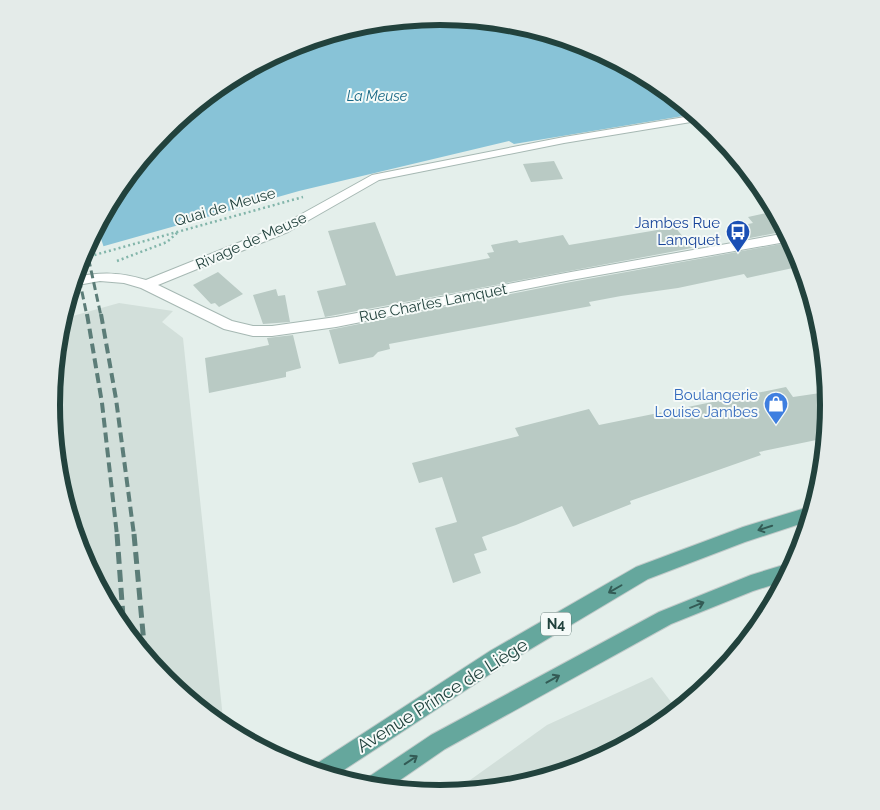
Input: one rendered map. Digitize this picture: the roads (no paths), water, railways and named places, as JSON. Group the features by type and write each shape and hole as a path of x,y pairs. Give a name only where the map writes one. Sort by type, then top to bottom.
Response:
{"main road":[{"name":"Avenue Prince de Liège","path":"328,768 497,658 642,574 743,535 803,515"},
{"path":"381,780 438,742 665,618 781,573"}],"street":[{"name":"Rivage de Meuse","path":"149,284 284,230 376,177 564,140 691,119"},
{"name":"Rue Charles Lamquet","path":"81,280 119,276 149,284 231,326 254,332 328,324 507,288 782,238"}],"water":[{"name":"La Meuse","path":"440,25 490,28 538,38 562,45 608,64 651,89 686,115 514,144 509,141 299,191 94,249 124,194 154,154 189,119 229,89 272,64 318,45 366,32 390,28"}],"railway":[{"path":"89,260 101,316"},
{"path":"80,283 87,316"},
{"path":"87,314 102,403 117,535"},
{"path":"101,314 116,399 134,535"},
{"path":"117,534 123,614"},
{"path":"134,534 144,642"}],"place":[{"name":"Jambes Rue Lamquet","path":"738,253"},
{"name":"Boulangerie Louise Jambes","path":"776,425"}]}
